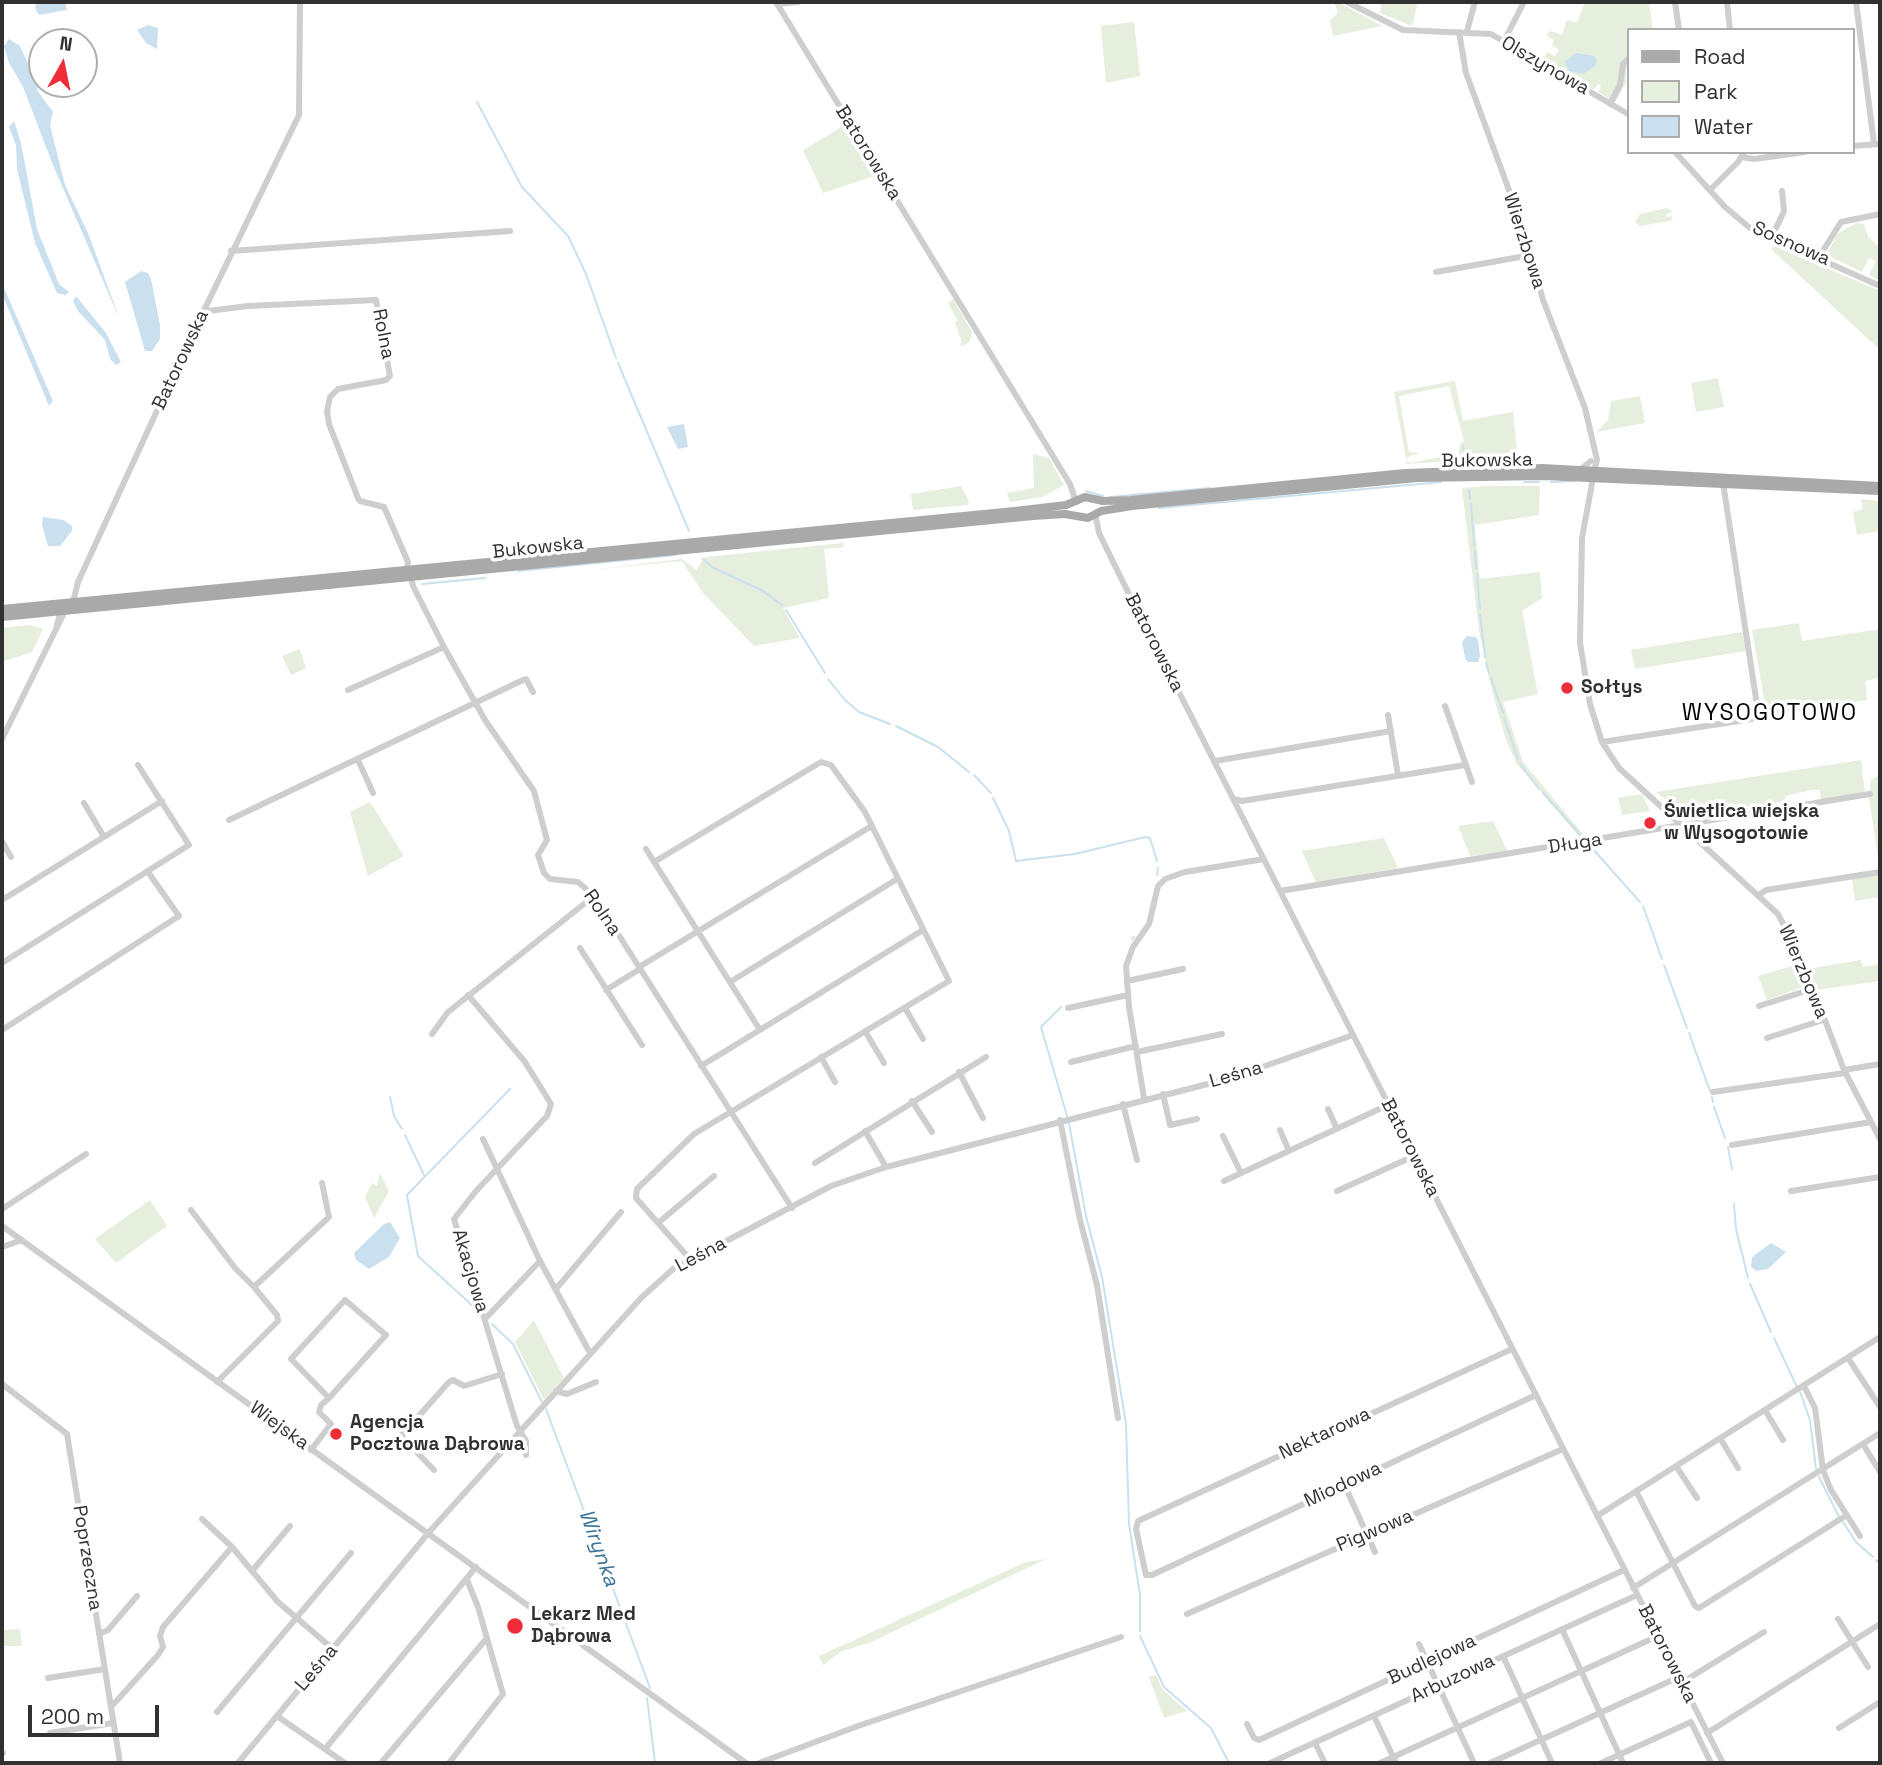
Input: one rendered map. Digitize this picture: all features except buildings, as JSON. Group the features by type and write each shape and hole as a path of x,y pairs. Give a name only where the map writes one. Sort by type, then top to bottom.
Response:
{"main road":[{"name":"Bukowska","path":"2,617 1015,512 1091,498 1130,500 1437,471 1581,469 1723,483 1880,491"},
{"name":"Bukowska","path":"2,609 1033,516 1080,517 1154,503 1417,478 1593,470 1880,485"},
{"path":"1091,498 1095,513"},
{"path":"1076,502 1074,512 1080,517"}],"street":[{"name":"Batorowska","path":"56,629 57,620 73,602 78,582 204,309 301,110 300,2"},
{"path":"776,3 798,2"},
{"name":"Olszynowa","path":"1347,2 1409,32 1485,32 1626,113"},
{"path":"1467,31 1475,2"},
{"path":"1504,41 1524,2"},
{"path":"1675,2 1679,28"},
{"path":"1727,2 1730,28"},
{"path":"1854,146 1877,144 1856,2"},
{"name":"Batorowska","path":"776,3 1070,484 1076,502"},
{"name":"Wierzbowa","path":"1459,32 1466,73 1531,255 1542,300 1581,396 1598,465 1593,470 1595,486 1582,543 1580,648 1592,712 1602,742 1619,768 1683,824 1781,919 1845,1071 1880,1139"},
{"path":"1610,104 1620,85 1623,64 1626,61"},
{"path":"1677,154 1710,190 1743,155 1754,159 1790,154"},
{"name":"Sosnowa","path":"1710,190 1740,220 1771,239 1819,257 1880,286"},
{"path":"1771,239 1784,211 1782,191"},
{"path":"1819,257 1841,222 1880,215"},
{"path":"231,251 510,231"},
{"path":"1436,272 1531,255"},
{"name":"Rolna","path":"204,309 208,311 248,306 376,300 382,345 390,376 386,380 338,389 330,397 327,411 329,424 359,501 384,508 401,551 403,568 409,573 444,648 476,703 534,791 547,840 538,855 544,873 550,879 578,882 594,896 792,1208"},
{"path":"1602,742 1762,718 1723,483"},
{"name":"Batorowska","path":"1070,484 1091,498"},
{"name":"Batorowska","path":"1095,513 1099,533 1234,799 1240,804 1280,891 1723,1763"},
{"name":"Batorowska","path":"1080,517 1099,533"},
{"name":"Batorowska","path":"2,739 65,611"},
{"path":"44,613 51,614 57,620"},
{"path":"348,690 444,648"},
{"path":"229,820 523,680 526,680 533,692"},
{"path":"1445,706 1472,782"},
{"path":"1388,715 1398,775"},
{"path":"1215,761 1391,731"},
{"path":"358,760 373,793"},
{"path":"654,862 821,762 831,765 864,812 949,981 694,1134 637,1189 636,1198 689,1258"},
{"path":"2,963 189,845 138,765"},
{"path":"1240,804 1465,765"},
{"name":"Długa","path":"1280,891 1870,794"},
{"path":"2,900 162,801"},
{"path":"84,803 104,837"},
{"path":"607,990 697,931 870,827"},
{"path":"2,841 11,857"},
{"path":"646,849 760,1030"},
{"path":"1144,1098 1128,995 1128,956 1149,924 1160,882 1185,872 1264,859"},
{"path":"2,1030 179,916 148,872"},
{"path":"1759,895 1766,890 1880,872"},
{"path":"730,982 897,880"},
{"path":"432,1034 448,1012 594,896"},
{"path":"701,1066 923,930"},
{"path":"580,948 642,1045"},
{"path":"1127,981 1183,969"},
{"path":"1759,1006 1812,989"},
{"name":"Akacjowa","path":"468,995 542,1086 551,1104 547,1116 454,1219 520,1431 526,1441 526,1455"},
{"path":"1068,1008 1128,995"},
{"path":"905,1007 923,1040"},
{"path":"1767,1038 1823,1020"},
{"path":"865,1031 884,1063"},
{"path":"1071,1062 1222,1034"},
{"name":"Leśna","path":"238,1763 428,1533 657,1282 689,1258 831,1186 886,1167 1144,1098 1231,1078 1353,1035"},
{"path":"821,1057 835,1082"},
{"path":"815,1163 986,1057"},
{"path":"1713,1092 1880,1064"},
{"path":"959,1072 983,1118"},
{"path":"1163,1094 1170,1125 1197,1119"},
{"path":"912,1101 932,1132"},
{"path":"1123,1104 1137,1160"},
{"path":"1224,1181 1388,1105"},
{"path":"1328,1109 1337,1129"},
{"path":"1060,1120 1080,1220 1097,1285 1118,1418"},
{"path":"1732,1145 1875,1125"},
{"path":"1280,1130 1289,1151"},
{"path":"865,1131 886,1167"},
{"path":"1223,1136 1241,1173"},
{"path":"483,1139 540,1261 590,1353"},
{"path":"2,1209 86,1154"},
{"path":"1337,1191 1414,1156"},
{"path":"658,1223 714,1176"},
{"path":"1791,1191 1880,1177"},
{"path":"254,1287 328,1217 323,1183"},
{"path":"191,1210 235,1268 278,1314 278,1321 217,1382"},
{"path":"556,1289 621,1212"},
{"name":"Wiejska","path":"2,1226 747,1763"},
{"path":"2,1247 22,1240"},
{"path":"485,1319 540,1261"},
{"path":"312,1450 331,1424 319,1412 386,1335 345,1300 291,1359 329,1398"},
{"path":"1597,1516 1880,1337"},
{"name":"Nektarowa","path":"1150,1576 1146,1575 1140,1555 1138,1521 1512,1349"},
{"path":"1848,1358 1880,1407"},
{"path":"434,1470 401,1436 449,1382 453,1380 464,1386 502,1374"},
{"path":"556,1391 567,1394 596,1382"},
{"name":"Poprzeczna","path":"2,1384 68,1434 120,1763"},
{"path":"1804,1386 1815,1408 1823,1470 1860,1536"},
{"name":"Miodowa","path":"1150,1576 1536,1395"},
{"path":"1765,1410 1783,1440"},
{"name":"Arbuzowa","path":"1272,1763 1562,1629 1635,1592 1674,1564 1880,1433"},
{"path":"1720,1438 1738,1468"},
{"path":"1863,1444 1880,1472"},
{"name":"Pigwowa","path":"1187,1614 1563,1449"},
{"path":"1676,1466 1697,1498"},
{"path":"1344,1484 1375,1552"},
{"path":"1636,1491 1695,1606 1705,1606 1847,1515"},
{"path":"202,1519 232,1547 267,1591 333,1649"},
{"path":"251,1571 290,1526"},
{"path":"111,1707 158,1655 163,1647 160,1636 163,1627 232,1547"},
{"path":"217,1712 351,1553"},
{"path":"325,1749 476,1567"},
{"name":"Budlejowa","path":"1247,1724 1254,1738 1259,1740 1624,1570"},
{"path":"449,1763 503,1694 467,1580"},
{"path":"99,1634 108,1630 137,1596"},
{"path":"1838,1619 1868,1667"},
{"path":"1707,1733 1880,1624"},
{"path":"1562,1629 1623,1763"},
{"path":"1490,1763 1680,1680 1764,1632"},
{"path":"1380,1763 1395,1760 1657,1636"},
{"path":"380,1763 487,1637"},
{"path":"759,1763 872,1721 1121,1637"},
{"path":"1419,1644 1474,1763"},
{"path":"1503,1656 1552,1763"},
{"path":"48,1678 105,1669"},
{"path":"1839,1728 1880,1702"},
{"path":"277,1716 345,1763"},
{"path":"1374,1716 1395,1760"},
{"path":"1601,1763 1691,1722 1711,1763"},
{"path":"50,1733 113,1723"},
{"path":"1315,1743 1325,1763"}],"green space":[{"path":"1331,2 1338,2 1382,26 1333,36 1330,20 1338,13 1335,4"},
{"path":"1382,2 1418,2 1412,26 1380,13"},
{"path":"1585,2 1649,2 1653,28 1626,28 1626,83 1615,102 1598,92 1601,86 1598,84 1594,90 1544,58 1547,52 1555,56 1559,50 1552,45 1554,40 1546,35 1551,31 1562,35 1567,20 1577,23"},
{"path":"1134,22 1140,76 1106,83 1101,26"},
{"path":"845,125 877,175 823,193 803,150"},
{"path":"1667,208 1673,212 1666,214 1666,217 1673,216 1670,221 1640,226 1635,222 1640,214"},
{"path":"1856,223 1864,224 1868,236 1880,248 1880,281 1869,275 1876,261 1869,258 1862,272 1827,255 1837,234"},
{"path":"1774,246 1880,291 1880,350 1771,249"},
{"path":"953,299 972,332 970,341 963,346 959,344 962,343 955,322 958,321 948,303"},
{"path":"1718,378 1724,407 1696,412 1691,383"},
{"path":"1455,381 1463,421 1513,412 1518,460 1467,457 1457,461 1460,444 1464,441 1449,386 1399,396 1409,452 1420,453 1407,457 1407,461 1411,463 1440,457 1449,461 1407,464 1394,392"},
{"path":"1640,396 1645,423 1596,432 1608,420 1611,401"},
{"path":"1033,454 1049,458 1064,485 1042,497 1010,502 1007,493 1034,488"},
{"path":"961,486 969,501 968,505 913,510 911,494"},
{"path":"1540,486 1539,515 1475,525 1480,579 1540,572 1542,598 1522,611 1538,694 1503,702 1523,762 1588,840 1583,841 1517,764 1506,740 1492,691 1479,631 1462,488"},
{"path":"1861,499 1880,501 1880,531 1857,535 1853,512 1863,509"},
{"path":"843,543 844,547 824,549 829,598 783,608 800,638 754,646 703,593 682,561 590,570 682,559 696,570 705,557"},
{"path":"1799,623 1802,641 1880,629 1880,678 1865,681 1867,700 1767,716 1752,630"},
{"path":"29,625 43,629 32,652 2,662 2,628"},
{"path":"1742,632 1746,651 1635,669 1631,650"},
{"path":"300,649 306,668 291,675 282,656"},
{"path":"1861,760 1865,793 1821,800 1820,790 1812,790 1785,796 1785,801 1687,816 1656,792"},
{"path":"1879,763 1880,870 1869,798 1871,779 1879,776"},
{"path":"1642,794 1650,811 1622,815 1618,798"},
{"path":"370,802 404,856 368,876 350,812"},
{"path":"1493,821 1508,852 1470,856 1458,826"},
{"path":"1384,838 1398,868 1316,883 1302,851"},
{"path":"1880,874 1880,897 1855,901 1852,879"},
{"path":"1861,960 1863,967 1880,964 1880,981 1816,990 1808,969"},
{"path":"1799,964 1806,986 1767,1000 1758,976"},
{"path":"380,1173 389,1191 374,1218 365,1197 372,1183 377,1186"},
{"path":"150,1200 167,1226 116,1263 95,1239"},
{"path":"534,1320 564,1378 544,1400 515,1342"},
{"path":"1046,1559 869,1643 842,1651 823,1665 819,1656 1026,1562"},
{"path":"20,1629 22,1646 2,1646 2,1630"},
{"path":"1156,1675 1163,1690 1187,1711 1164,1718 1149,1677"}],"water":[{"path":"37,2 65,2 67,10 39,15 35,8"},
{"path":"148,25 158,28 157,49 146,43 137,30"},
{"path":"9,39 20,46 28,63 28,98 43,98 53,112 50,125 65,185 88,233 120,320 53,165 23,87 9,63 4,46"},
{"path":"1576,53 1594,56 1597,60 1595,66 1583,74 1569,71 1565,62"},
{"path":"14,121 21,143 37,229 59,284 69,292 65,295 57,293 35,243 17,169 16,145 9,127"},
{"path":"141,271 148,273 151,279 160,325 160,339 152,351 145,351 125,282"},
{"path":"2,283 53,401 49,406 2,294"},
{"path":"76,296 106,333 121,362 116,365 110,359 105,340 78,311 73,301"},
{"path":"684,424 688,447 678,449 667,427"},
{"path":"43,517 64,520 72,526 72,531 60,546 48,546 42,525"},
{"path":"1467,636 1476,637 1478,640 1478,662 1468,662 1465,658 1462,642"},
{"path":"390,1222 400,1238 389,1257 369,1269 356,1260 354,1253 384,1224"},
{"path":"1771,1243 1786,1252 1768,1269 1756,1271 1751,1267 1752,1257"}],"waterway":[{"path":"477,102 522,187 568,236 586,274 616,358"},
{"path":"618,363 689,531"},
{"path":"1463,446 1465,459"},
{"path":"1551,482 1575,481"},
{"path":"1159,508 1441,482"},
{"path":"1524,482 1539,482"},
{"path":"1110,497 1210,488"},
{"path":"1469,490 1470,499"},
{"path":"1086,491 1103,496"},
{"path":"1471,504 1474,546"},
{"path":"1475,551 1476,569"},
{"path":"518,571 675,555"},
{"path":"703,559 712,567 763,591 782,605"},
{"path":"1477,574 1480,609"},
{"path":"422,584 485,578"},
{"path":"786,610 825,673"},
{"path":"1480,614 1485,657"},
{"path":"1486,663 1489,673"},
{"path":"1491,678 1503,713"},
{"path":"828,679 859,712 890,724"},
{"path":"1504,718 1518,759"},
{"path":"896,726 938,747 969,772"},
{"path":"1520,764 1539,789"},
{"path":"974,775 991,793"},
{"path":"1543,793 1584,839"},
{"path":"993,798 1009,831 1016,861 1075,854 1145,837 1150,838 1157,861"},
{"path":"1592,848 1640,902"},
{"path":"1157,875 1158,868"},
{"path":"1643,906 1662,959"},
{"path":"1664,965 1687,1028"},
{"path":"1061,1007 1041,1027 1067,1116"},
{"path":"1689,1033 1710,1091"},
{"name":"Wirynka","path":"475,1308 418,1256 407,1195 510,1089"},
{"path":"390,1097 394,1116 402,1129"},
{"path":"1712,1097 1713,1102"},
{"path":"1714,1107 1725,1138"},
{"path":"1069,1123 1086,1216 1102,1277 1126,1424 1129,1524 1140,1595 1140,1631"},
{"path":"405,1135 424,1175"},
{"path":"1728,1147 1732,1169"},
{"path":"1734,1204 1736,1229 1748,1278"},
{"path":"1750,1284 1771,1332"},
{"name":"Wirynka","path":"492,1324 513,1344 542,1402"},
{"path":"1774,1338 1797,1387"},
{"path":"1800,1392 1810,1420 1816,1469"},
{"name":"Wirynka","path":"546,1409 650,1688"},
{"path":"1819,1477 1839,1517"},
{"path":"1843,1522 1856,1542 1873,1557"},
{"path":"1876,1560 1880,1564"},
{"path":"1140,1636 1164,1687 1211,1728 1229,1763"},
{"name":"Wirynka","path":"647,1698 655,1763"}],"place":[{"name":"Sołtys","path":"1567,688"},
{"name":"Świetlica wiejska w Wysogotowie","path":"1650,823"},
{"name":"Agencja Pocztowa Dąbrowa","path":"336,1434"},
{"name":"Lekarz Med Dąbrowa","path":"515,1626"}],"district":[{"name":"WYSOGOTOWO","path":"1770,714"}]}
